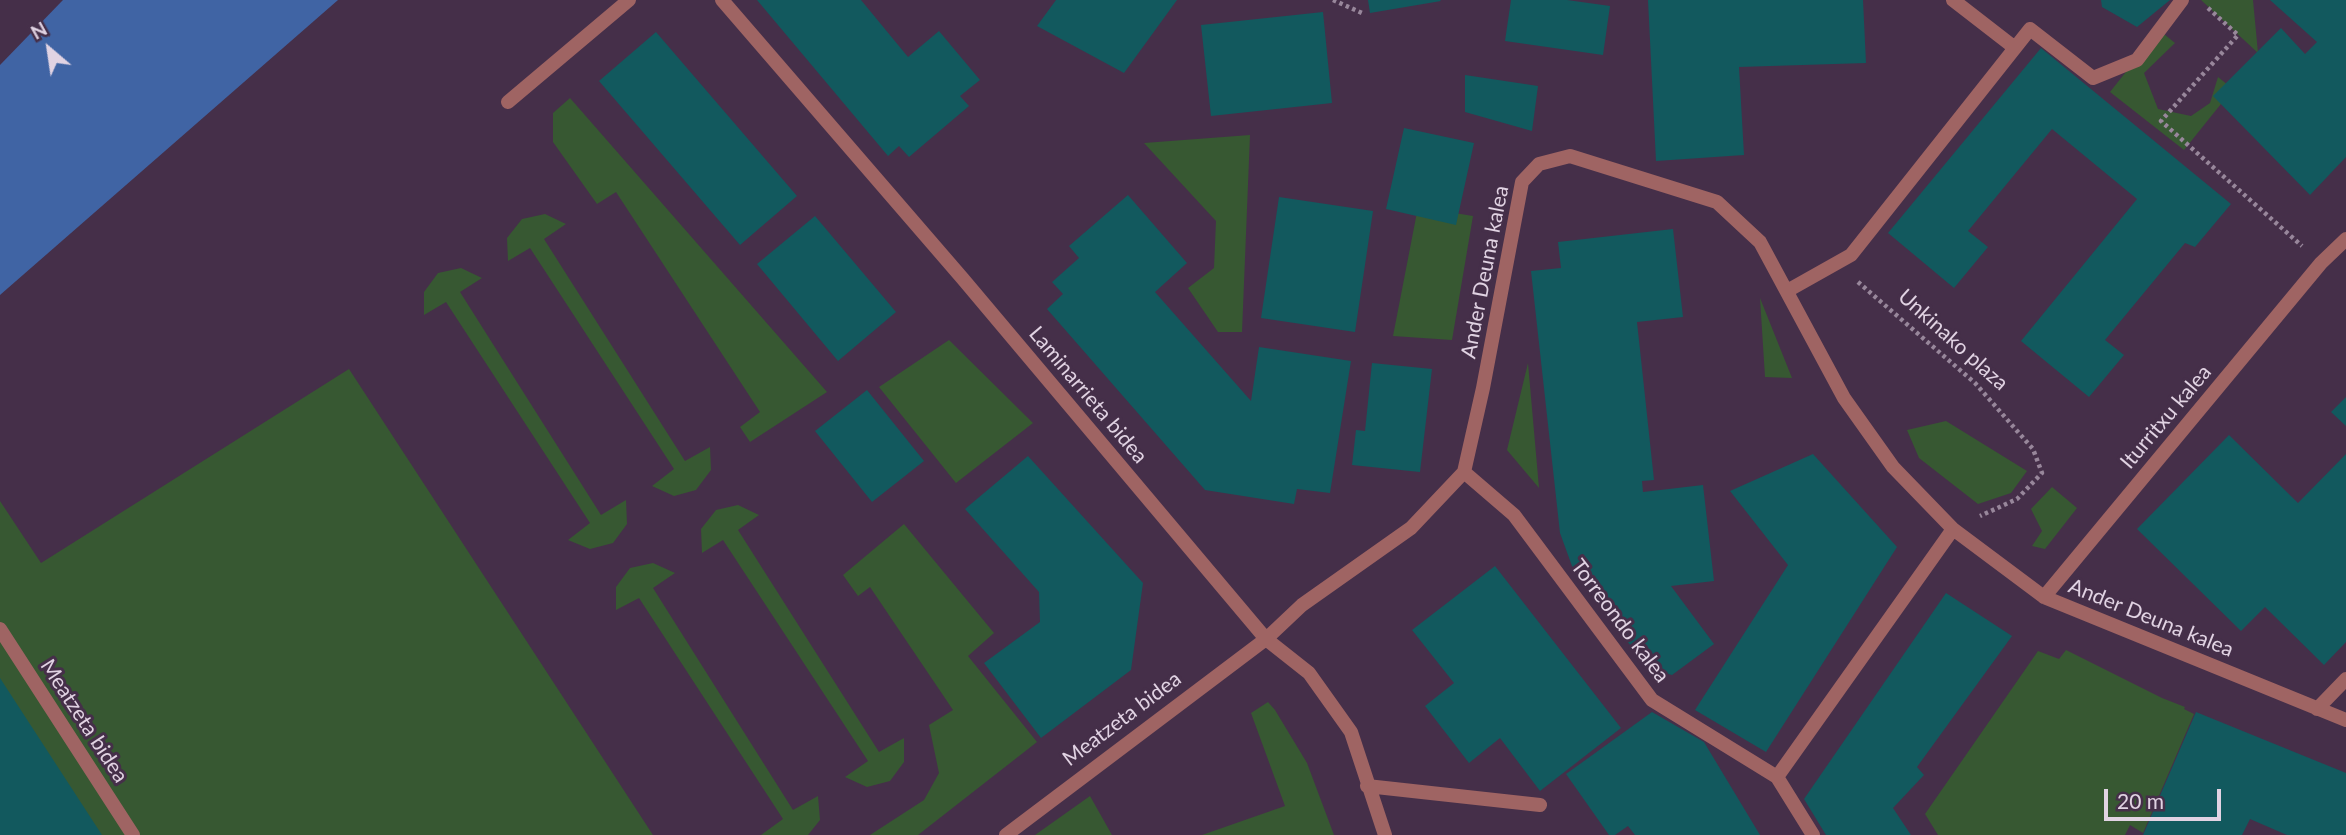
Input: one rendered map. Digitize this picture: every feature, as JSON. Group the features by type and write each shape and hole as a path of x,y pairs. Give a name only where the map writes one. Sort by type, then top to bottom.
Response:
{"street":[{"path":"508,102 629,0"},
{"name":"Laminarrieta bidea","path":"722,0 963,279 1266,639 1309,673 1350,732 1385,835"},
{"path":"1953,0 2015,48"},
{"path":"1787,291 1851,255 2030,29 2093,78 2137,60 2182,0"},
{"name":"Ander Deuna kalea","path":"1464,472 1483,388 1522,182 1539,164 1570,156 1717,202 1760,242 1844,398 1893,467 1954,529 2044,597 2346,720"},
{"name":"Iturritxu kalea","path":"2044,597 2321,263 2346,239"},
{"path":"1266,639 1303,606 1411,528 1464,472"},
{"name":"Torreondo kalea","path":"1464,472 1514,515 1652,700 1777,777 1813,835"},
{"path":"1777,777 1954,529"},
{"name":"Meatzeta bidea","path":"0,629 132,835"},
{"name":"Meatzeta bidea","path":"1006,835 1266,639"},
{"path":"2317,709 2346,679"},
{"path":"1367,786 1540,805"}],"path":[{"path":"1332,0 1362,13"},
{"path":"2199,0 2238,35 2161,121 2321,263"},
{"name":"Unkinako plaza","path":"1836,263 1975,383 2033,449 2042,473 2017,499 1954,529"}],"green space":[{"path":"2201,0 2253,0 2258,53"},
{"path":"2159,30 2175,43 2144,73 2158,109 2191,116 2210,103 2218,77 2233,89 2184,150 2110,92"},
{"path":"570,98 827,392 750,442 740,427 760,412 616,192 597,204 553,142 553,113"},
{"path":"1250,135 1242,332 1218,332 1188,288 1214,268 1216,221 1144,143"},
{"path":"1418,207 1473,216 1452,340 1393,336"},
{"path":"545,214 566,224 544,239 685,461 710,447 711,470 696,490 674,496 652,486 674,469 530,248 508,261 507,238 522,219"},
{"path":"461,268 482,278 460,292 601,515 626,500 627,524 613,543 590,549 568,540 590,523 446,302 424,315 424,292 438,273"},
{"path":"1760,298 1792,378 1765,377"},
{"path":"949,340 1033,423 956,483 879,387"},
{"path":"1528,363 1539,488 1507,450"},
{"path":"349,369 653,835 0,835 0,501 41,563"},
{"path":"1946,421 2027,471 2011,493 1978,504 1919,458 1907,430"},
{"path":"2052,487 2077,508 2045,549 2032,546 2042,531 2031,509"},
{"path":"738,505 759,515 738,530 879,752 904,738 904,762 890,781 867,787 845,777 868,761 723,540 702,553 701,529 716,510"},
{"path":"904,524 994,633 968,656 1037,742 918,835 870,835 924,800 939,773 929,725 953,710 870,587 858,596 843,575"},
{"path":"653,563 675,573 653,588 793,810 818,796 820,820 808,835 761,835 783,819 639,598 616,610 616,587 630,568"},
{"path":"2066,650 2185,707 2184,709 2194,714 2143,833 2130,825 2125,835 1938,835 1925,814 2038,651 2059,659"},
{"path":"1268,702 1307,763 1334,835 1202,835 1285,806 1251,713"},
{"path":"1090,796 1112,835 1035,835"}],"water":[{"path":"63,0 338,0 0,295 0,65"}],"building":[{"path":"757,0 861,0 908,57 939,31 980,80 960,96 969,106 909,157 899,146 888,156"},
{"path":"1056,0 1177,0 1124,73 1037,26"},
{"path":"1368,0 1440,0 1441,1 1370,13"},
{"path":"1511,0 1567,0 1610,6 1603,55 1505,41"},
{"path":"1648,0 1863,0 1866,63 1739,67 1744,155 1656,161"},
{"path":"2101,0 2170,0 2137,27 2102,7"},
{"path":"2270,0 2346,0 2346,157 2310,195 2213,96 2281,28 2305,54 2317,42"},
{"path":"1323,12 1332,103 1211,116 1201,25"},
{"path":"656,32 797,196 740,245 599,81"},
{"path":"2041,48 2231,204 2195,247 2185,243 2105,340 2124,355 2089,397 2021,341 2137,199 2052,129 1968,231 1988,247 1954,288 1888,233"},
{"path":"1465,75 1538,86 1532,131 1465,112"},
{"path":"1404,128 1474,143 1456,225 1386,209"},
{"path":"1128,195 1187,263 1155,292 1251,401 1259,347 1351,361 1330,493 1297,489 1294,504 1205,490 1047,309 1063,294 1052,282 1079,258 1069,246"},
{"path":"1279,197 1373,211 1355,332 1261,318"},
{"path":"815,216 896,312 838,361 757,264"},
{"path":"1673,229 1683,317 1637,322 1654,480 1642,481 1643,492 1703,485 1714,581 1671,586 1714,644 1672,675 1647,668 1572,566 1560,533 1531,271 1561,268 1558,242"},
{"path":"1372,363 1432,369 1420,472 1352,465 1356,430 1365,431"},
{"path":"867,390 924,461 872,502 815,431"},
{"path":"2346,397 2346,426 2331,412"},
{"path":"2229,435 2298,503 2346,454 2346,642 2324,665 2265,607 2241,631 2137,529"},
{"path":"1813,454 1897,547 1766,752 1695,710 1788,565 1730,491"},
{"path":"1028,456 1143,583 1131,670 1041,738 984,663 1040,622 1039,592 965,509"},
{"path":"1495,566 1621,728 1540,791 1500,738 1469,763 1425,706 1454,683 1412,630"},
{"path":"1946,593 2012,636 1917,767 1924,775 1893,808 1911,835 1826,835 1804,799"},
{"path":"0,678 102,835 0,835"},
{"path":"1652,712 1704,742 1760,835 1635,835 1628,826 1615,835 1609,835 1566,774"},
{"path":"2196,712 2346,773 2346,835 2287,835 2250,819 2242,835 2143,835"}]}
